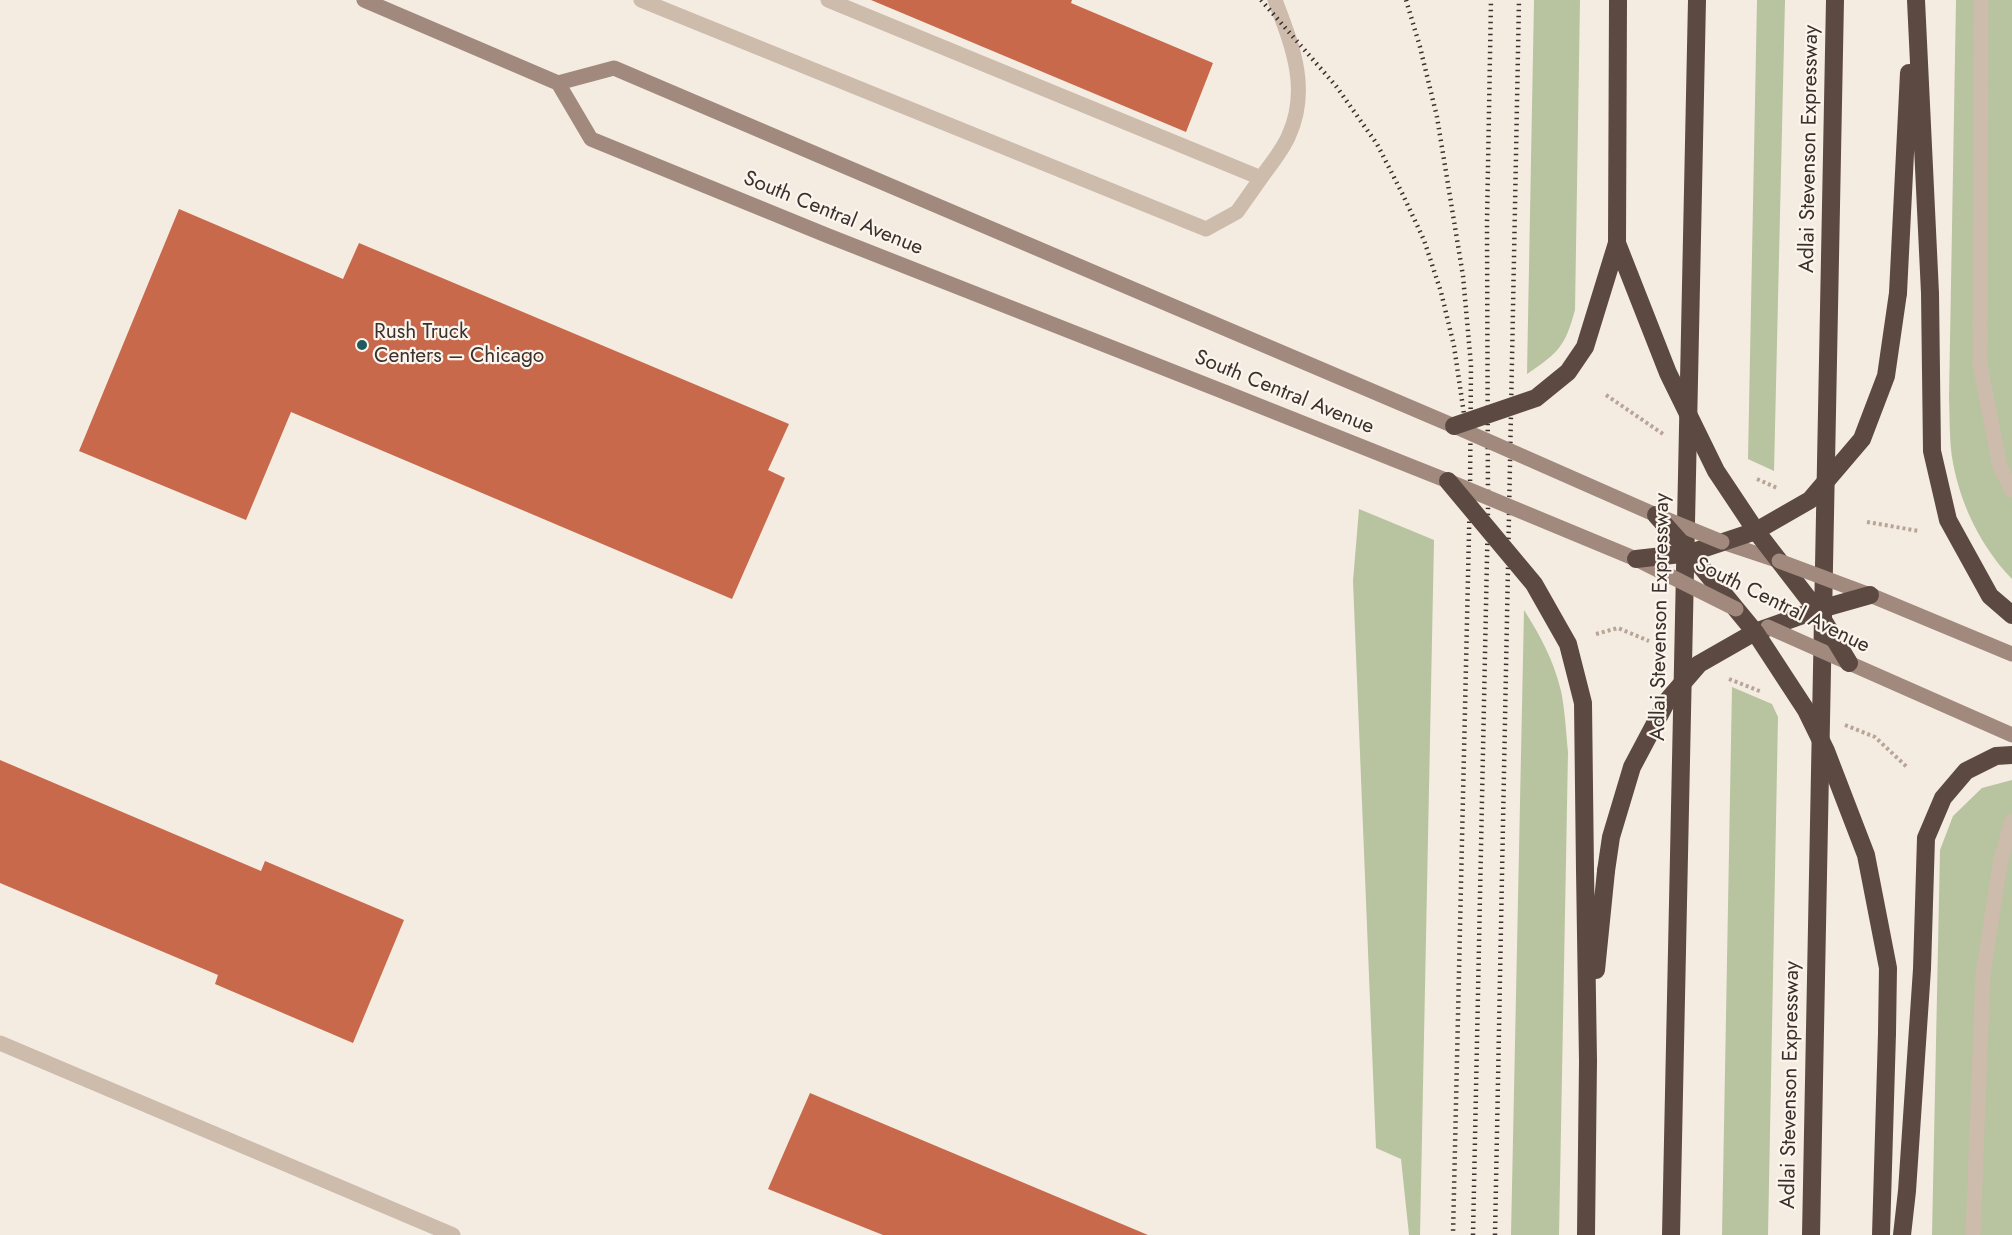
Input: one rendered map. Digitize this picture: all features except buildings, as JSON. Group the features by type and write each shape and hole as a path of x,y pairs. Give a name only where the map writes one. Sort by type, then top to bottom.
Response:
{"highway":[{"path":"1454,426 1536,398 1568,372 1585,347 1617,243 1618,0"},
{"name":"Adlai Stevenson Expressway","path":"1671,1235 1696,0"},
{"name":"Adlai Stevenson Expressway","path":"1811,1235 1835,0"},
{"path":"1636,559 1690,553 1756,531 1810,500 1862,439 1886,376 1898,293 1914,0"},
{"path":"1914,0 1930,293 1932,451 1948,520 1990,596 2012,615"},
{"path":"1617,243 1668,373 1716,471 1756,531 1817,610 1849,663"},
{"path":"1448,481 1533,584 1568,644 1583,703 1588,1061 1586,1235"},
{"path":"1656,515 1736,609 1762,630 1826,751 1866,855 1887,968 1881,1235"},
{"path":"1588,1061 1611,837 1632,767 1667,701 1699,664 1762,630 1817,610 1870,595"},
{"path":"1902,1235 1918,1034 1926,838 1943,798 1966,771 1996,756 2012,755"}],"main road":[{"path":"364,0 558,83"},
{"name":"South Central Avenue","path":"1736,609 1636,559 1448,481 826,235 591,138 558,83 614,68 1454,426 1656,515 1722,542 1870,595 2012,654"},
{"name":"South Central Avenue","path":"1762,630 1849,663 2012,735"}],"lane":[{"path":"641,0 1206,229 1237,212 1289,136 1300,97 1293,47 1275,0"},
{"path":"828,0 1261,178"},
{"path":"1981,0 1980,365 2000,467 2012,490"},
{"path":"1973,1235 1983,975 2000,863 2012,820"},
{"path":"0,1043 453,1235"}],"path":[{"path":"1606,395 1671,440"},
{"path":"1756,479 1777,488"},
{"path":"1867,522 1919,531"},
{"path":"1596,634 1618,628 1649,641"},
{"path":"1729,679 1762,692"},
{"path":"1844,724 1875,737 1908,768"}],"green space":[{"path":"1534,0 1580,0 1575,310 1568,333 1559,348 1527,374"},
{"path":"1757,0 1785,0 1774,471 1748,459"},
{"path":"1956,0 2012,0 2012,579 1991,554 1974,526 1961,495 1951,447 1949,398"},
{"path":"1359,509 1434,540 1420,1235 1409,1235 1401,1159 1376,1148 1353,581"},
{"path":"1524,610 1555,669 1564,706 1568,752 1559,1235 1511,1235"},
{"path":"1732,687 1772,704 1778,717 1768,1235 1722,1235"},
{"path":"2012,780 2012,1235 1932,1235 1940,850 1953,816 1982,788"}],"railway":[{"path":"1261,0 1336,86 1377,144 1402,193 1424,240 1441,292 1454,346 1464,414"},
{"path":"1406,0 1437,117 1463,276 1471,365 1453,1235"},
{"path":"1473,1235 1488,509 1487,222 1491,0"},
{"path":"1495,1235 1519,0"}],"place":[{"name":"Rush Truck Centers – Chicago","path":"362,345"}]}
